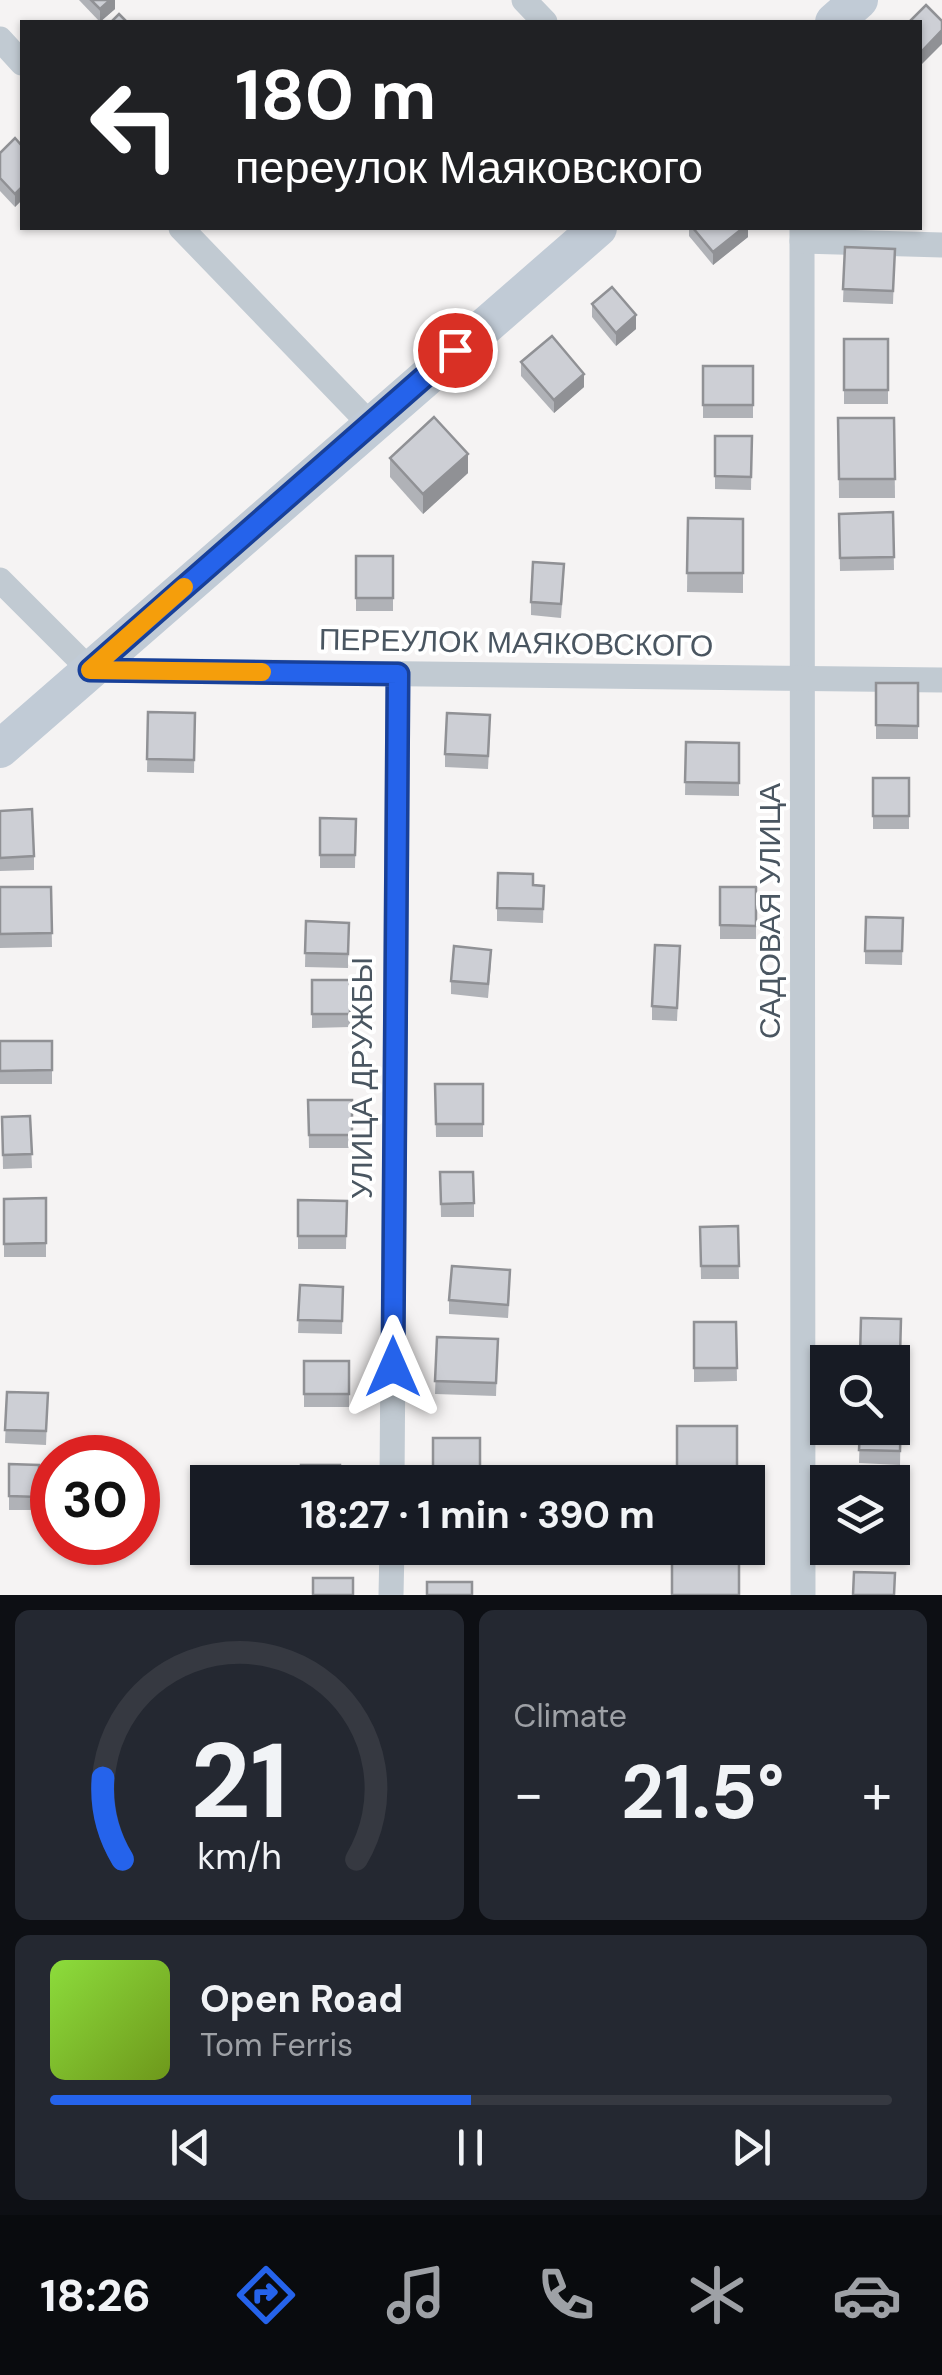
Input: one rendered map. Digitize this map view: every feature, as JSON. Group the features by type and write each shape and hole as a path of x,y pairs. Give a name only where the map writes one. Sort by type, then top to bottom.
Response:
{"street":[{"path":"524,0 543,20"},
{"path":"836,20 859,0"},
{"path":"0,40 20,61"},
{"path":"183,230 369,423"},
{"path":"0,749 369,423 596,230"},
{"path":"802,234 942,245"},
{"name":"САДОВАЯ УЛИЦА","path":"802,234 803,1595"},
{"path":"0,580 90,670"},
{"name":"ПЕРЕУЛОК МАЯКОВСКОГО","path":"90,670 942,680"},
{"name":"УЛИЦА ДРУЖБЫ","path":"392,1465 398,674"},
{"path":"392,1565 392,1595"}],"building":[{"path":"91,0 110,0 100,9"},
{"path":"926,5 942,21 942,30 922,51 922,20 911,20"},
{"path":"15,138 20,144 20,189 15,194 0,178 0,153"},
{"path":"695,230 740,230 713,252"},
{"path":"845,247 895,249 893,291 843,289"},
{"path":"612,287 636,315 616,333 592,304"},
{"path":"552,336 584,374 554,400 521,362"},
{"path":"844,339 888,339 888,390 844,390"},
{"path":"703,366 753,366 753,405 703,405"},
{"path":"434,417 468,454 423,494 390,458"},
{"path":"838,418 894,418 895,479 839,479"},
{"path":"715,436 752,436 751,477 715,476"},
{"path":"893,512 894,557 840,558 839,514"},
{"path":"688,518 743,519 743,573 687,573"},
{"path":"356,556 393,556 393,598 356,598"},
{"path":"533,562 564,564 561,604 531,602"},
{"path":"876,683 918,683 918,726 876,725"},
{"path":"148,712 195,713 194,760 147,759"},
{"path":"447,713 490,715 488,756 445,754"},
{"path":"686,742 739,743 739,783 685,782"},
{"path":"873,778 909,778 909,816 873,816"},
{"path":"32,809 34,856 0,858 0,811"},
{"path":"320,818 356,819 355,855 320,855"},
{"path":"498,873 533,874 533,885 544,886 543,909 497,908"},
{"path":"0,887 51,887 52,933 0,934"},
{"path":"720,887 756,887 756,926 720,925"},
{"path":"866,917 903,918 902,951 865,951"},
{"path":"306,921 349,923 348,954 305,953"},
{"path":"655,945 680,946 677,1008 652,1006"},
{"path":"454,946 491,950 488,984 451,981"},
{"path":"312,980 350,980 350,1014 312,1014"},
{"path":"0,1041 52,1041 52,1070 0,1071"},
{"path":"435,1084 483,1084 483,1124 436,1124"},
{"path":"308,1100 352,1100 352,1135 309,1135"},
{"path":"30,1116 32,1154 3,1155 2,1117"},
{"path":"440,1172 473,1172 474,1203 441,1204"},
{"path":"46,1198 46,1243 4,1244 4,1199"},
{"path":"298,1200 347,1201 346,1236 298,1236"},
{"path":"738,1226 739,1266 701,1266 700,1227"},
{"path":"452,1266 510,1270 508,1305 449,1300"},
{"path":"300,1285 343,1287 342,1321 298,1320"},
{"path":"861,1318 901,1319 900,1345 860,1345"},
{"path":"694,1322 736,1322 737,1368 694,1368"},
{"path":"437,1337 498,1339 496,1383 435,1381"},
{"path":"304,1361 349,1361 349,1394 304,1394"},
{"path":"7,1392 48,1393 46,1431 5,1430"},
{"path":"677,1426 737,1426 737,1465 677,1465"},
{"path":"433,1438 480,1438 480,1465 433,1465"},
{"path":"859,1445 900,1445 900,1451 859,1450"},
{"path":"9,1464 30,1465 30,1497 9,1496"},
{"path":"672,1565 739,1565 739,1595 672,1595"},
{"path":"854,1572 895,1573 894,1595 853,1595"},
{"path":"313,1578 353,1578 353,1595 313,1595"},
{"path":"427,1582 472,1582 472,1595 427,1595"}],"slow traffic":[{"path":"184,587 90,670 262,672"}],"route":[{"path":"393,1367 398,674 90,670 455,350"}]}
